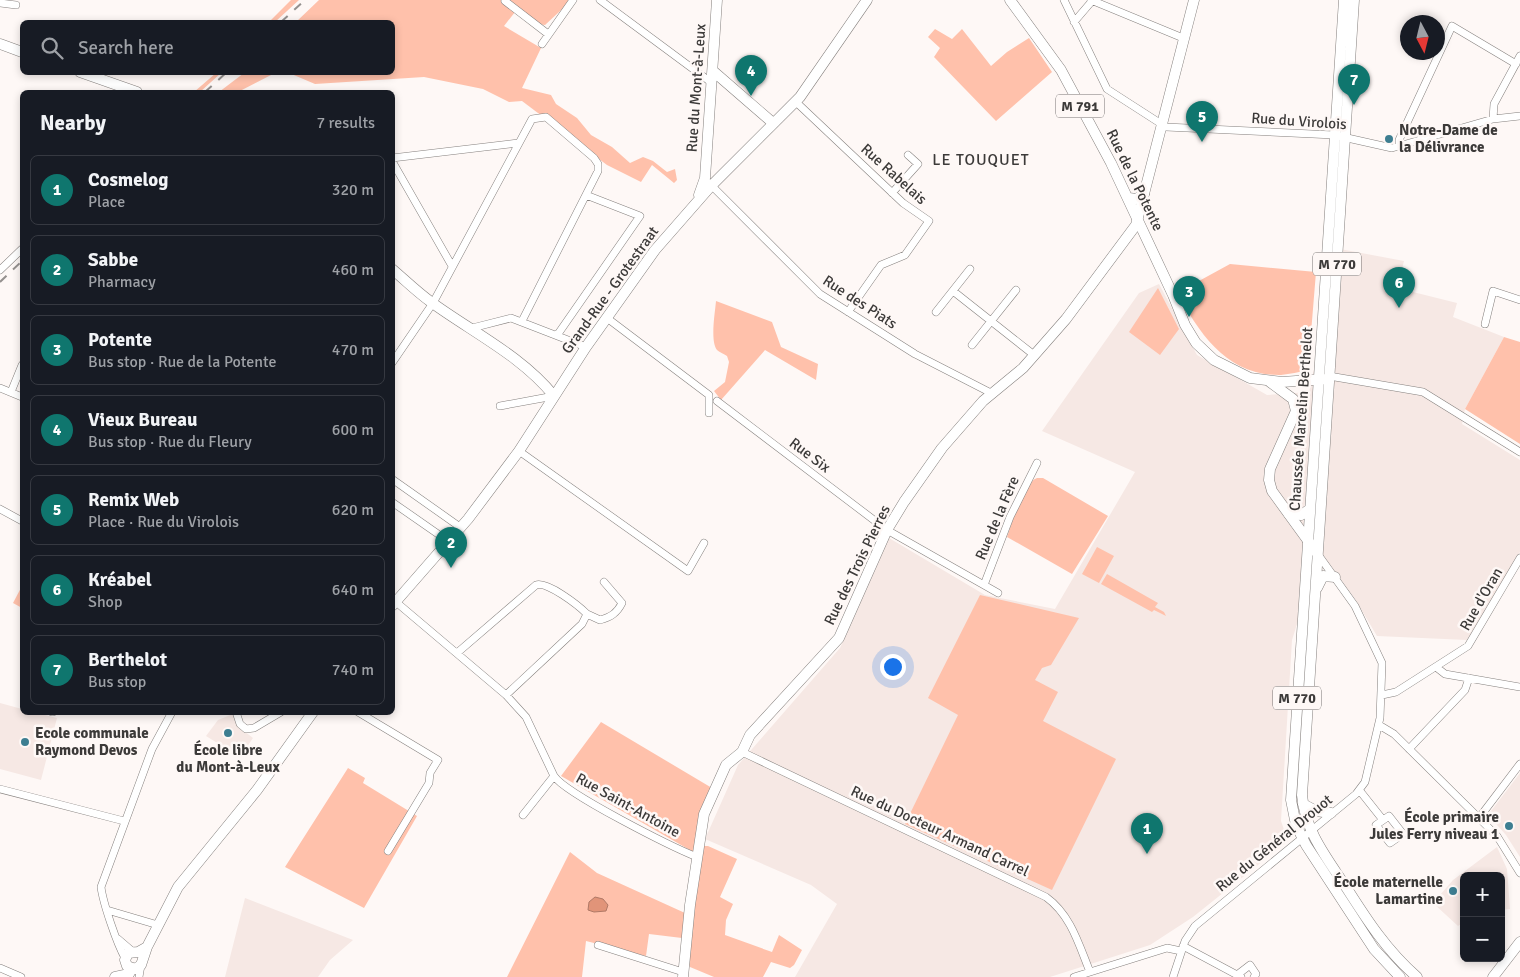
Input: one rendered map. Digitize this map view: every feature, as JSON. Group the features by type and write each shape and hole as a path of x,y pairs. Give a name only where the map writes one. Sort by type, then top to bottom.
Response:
{"main road":[{"name":"Rue du Mont-à-Leux","path":"708,182 717,0"},
{"name":"Grand-Rue - Grotestraat","path":"395,603 460,527 519,451 586,347 650,256 694,204 708,182 796,102 867,0"},
{"name":"Rue de la Potente","path":"1010,0 1061,70 1129,198 1190,334 1208,355 1243,375 1270,382 1322,377"},
{"name":"Rue des Trois Pierres","path":"683,975 696,857 704,814 726,765 742,752 750,735 839,638 887,530 942,448 980,404 1023,368 1087,292 1138,219 1160,124 1194,0"},
{"name":"Chaussée Marcelin Berthelot","path":"1311,830 1303,804 1302,778 1324,455 1322,377 1324,293 1344,0"},
{"name":"Chaussée Marcelin Berthelot","path":"1302,839 1296,825 1291,800 1310,509 1345,137 1354,0"},
{"path":"0,44 20,51"},
{"path":"713,71 773,123"},
{"path":"89,75 131,90"},
{"path":"1129,198 1136,199 1144,194"},
{"path":"395,272 433,304 472,328 541,380 554,396"},
{"name":"Rue de la Potente","path":"1176,302 1201,339 1214,353 1235,367 1268,376 1322,377"},
{"name":"Rue de la Potente","path":"1270,382 1293,399 1296,407 1295,418 1271,466 1268,476 1272,491 1317,553"},
{"path":"1289,514 1301,515 1310,509"},
{"path":"1314,598 1322,577 1335,577"},
{"path":"116,977 136,962 178,887 257,790 311,715"},
{"path":"1303,804 1316,811 1332,813"},
{"name":"M 770","path":"1311,830 1382,942 1416,977"},
{"name":"M 770","path":"1302,839 1371,944 1400,977"},
{"path":"1493,977 1518,944"}],"street":[{"path":"542,44 572,0"},
{"path":"600,0 712,84"},
{"path":"1064,0 1107,89 1160,124"},
{"path":"505,1 548,34"},
{"path":"1074,22 1095,1 1183,38"},
{"path":"0,3 16,5"},
{"path":"1398,147 1399,140 1452,26 1516,64"},
{"path":"1492,119 1494,104 1520,56"},
{"name":"Rue Rabelais","path":"796,102 892,193 915,213 929,221 905,255 881,265 848,312"},
{"name":"Rue du Virolois","path":"1160,124 1169,127 1334,135 1385,148 1398,147 1492,119 1520,116"},
{"path":"395,359 433,304 532,119 546,117 594,158 598,164 598,171 522,321"},
{"path":"395,160 518,143"},
{"path":"892,193 918,164 908,155"},
{"path":"395,165 452,266"},
{"name":"Rue des Piats","path":"708,182 814,289 915,354 993,394"},
{"path":"558,334 640,216 586,194"},
{"path":"0,270 20,251"},
{"path":"936,312 970,269"},
{"path":"972,345 1016,290"},
{"path":"953,291 1034,355"},
{"path":"1485,324 1493,291 1520,300"},
{"path":"472,328 511,318 558,334 586,347"},
{"path":"606,318 709,395 709,413"},
{"path":"12,392 20,371"},
{"path":"1322,377 1423,392 1520,452"},
{"path":"0,388 20,396"},
{"path":"500,406 554,396"},
{"name":"Rue Six","path":"717,402 887,530"},
{"path":"519,451 688,571 704,543"},
{"name":"Rue de la Fère","path":"984,585 1010,516 1037,463"},
{"path":"395,482 460,527"},
{"path":"395,504 448,541"},
{"path":"0,508 20,520"},
{"name":"Rue de la Fère","path":"887,530 998,593"},
{"name":"Rue de la Potente","path":"1317,553 1355,606 1380,656 1382,695 1379,725"},
{"name":"Rue d'Oran","path":"1382,695 1396,692 1471,643 1520,560"},
{"path":"457,653 540,584 587,614 600,620 606,619 614,615 622,602 604,582"},
{"name":"Rue Saint-Antoine","path":"395,605 457,653 506,695 526,718 554,776 560,783 591,802 696,857"},
{"path":"506,695 582,624 587,614"},
{"path":"1436,667 1445,674 1520,687"},
{"path":"1409,749 1465,690 1469,678"},
{"path":"136,962 118,939 103,901 101,887 124,821 159,734 170,715"},
{"path":"237,715 240,724 246,729 254,728 276,715"},
{"path":"363,715 438,760 430,773 429,783 388,851"},
{"path":"1383,820 1360,791 1365,782 1379,725 1390,730 1500,839 1520,873"},
{"name":"Rue du Docteur Armand Carrel","path":"742,752 1046,897 1058,907 1069,921 1090,972"},
{"path":"1479,818 1520,764"},
{"path":"523,814 554,776"},
{"path":"0,789 124,821"},
{"name":"Rue du Général Drouot","path":"1173,977 1182,949 1198,923 1360,791"},
{"path":"107,910 158,925"},
{"path":"598,945 683,975"},
{"path":"1074,977 1166,948 1182,949 1239,976 1250,965 1256,974 1254,977"},
{"path":"0,968 21,977"}],"shaded area":[{"path":"291,0 299,0 277,20 271,20"},
{"path":"319,0 572,0 545,25 538,24 515,12 504,26 541,48 522,88 551,95 556,104 577,118 591,135 612,147 630,163 643,157 653,161 667,172 675,169 677,180 674,183 652,165 641,182 607,165 522,101 509,102 483,89 424,77 315,84 294,75 395,75 395,20 298,20"},
{"path":"935,29 952,39 962,29 991,66 1007,52 1029,38 1052,72 996,121 934,57 940,48 928,37"},
{"path":"214,75 219,75 202,90 196,90"},
{"path":"241,75 271,75 242,90 222,90"},
{"path":"1340,249 1404,261 1397,288 1457,303 1453,317 1504,337 1465,409 1462,424 1520,460 1520,552 1467,640 1377,636 1355,599 1320,551 1292,640 1281,821 1288,841 1193,917 1150,945 1050,977 795,977 837,904 811,885 705,839 738,765 840,648 889,538 985,595 1055,609 1135,472 1042,431 1139,293 1159,284 1197,355 1267,395 1309,392"},
{"path":"1230,264 1316,272 1308,370 1281,375 1262,373 1245,368 1217,350 1195,323 1177,293"},
{"path":"1158,288 1179,329 1160,355 1129,332"},
{"path":"716,301 772,322 781,347 818,364 816,380 765,350 721,400 714,391 725,382 729,362 727,356 718,351 715,346"},
{"path":"1504,337 1520,342 1520,444 1465,409"},
{"path":"1037,478 1043,478 1108,516 1072,574 1007,537 1027,487"},
{"path":"1097,547 1114,556 1099,583 1082,574"},
{"path":"1107,574 1158,603 1155,607 1164,612 1166,616 1154,610 1152,612 1101,584"},
{"path":"20,590 20,607 13,603"},
{"path":"980,595 1079,618 1051,665 1042,668 1035,680 1058,692 1043,721 1116,759 1052,890 905,824 958,715 928,698"},
{"name":"Ecole communale Raymond Devos","path":"0,703 20,708 20,715 45,715 57,718 41,780 0,769"},
{"name":"École libre du Mont-à-Leux","path":"234,715 244,731 253,738 240,757 206,736 218,720"},
{"path":"601,722 712,788 695,853 561,776"},
{"path":"348,768 365,778 363,783 417,816 364,908 285,867"},
{"name":"École primaire Jules Ferry niveau 1","path":"1520,773 1520,857 1506,835 1488,815"},
{"path":"702,846 708,846 737,859 720,897 733,904 726,920 725,935 772,952 779,935 802,950 794,965 790,968 771,962 763,977 714,977 690,967 688,962"},
{"name":"École maternelle Lamartine","path":"1497,847 1507,869 1510,909 1505,910 1505,872 1464,872"},
{"path":"570,852 597,873 685,913 682,938 649,934 646,956 586,941 582,977 507,977"},
{"name":"École maternelle Lamartine","path":"1460,875 1460,925 1458,926 1433,903"},
{"path":"595,897 603,899 608,905 606,911 594,912 588,910 589,902"},
{"path":"245,898 353,940 330,960 318,977 225,977"}],"railway":[{"path":"283,20 305,0"},
{"path":"207,90 224,75"},
{"path":"0,282 20,263"}],"place":[{"name":"Vieux Bureau","path":"751,96"},
{"name":"Berthelot","path":"1354,105"},
{"name":"Notre-Dame de la Délivrance","path":"1389,139"},
{"name":"Remix Web","path":"1202,142"},
{"name":"Kréabel","path":"1399,308"},
{"name":"Potente","path":"1189,317"},
{"name":"Sabbe","path":"451,568"},
{"name":"École libre du Mont-à-Leux","path":"228,733"},
{"name":"Ecole communale Raymond Devos","path":"25,742"},
{"name":"École primaire Jules Ferry niveau 1","path":"1509,826"},
{"name":"Cosmelog","path":"1147,854"},
{"name":"École maternelle Lamartine","path":"1453,891"}],"district":[{"name":"LE TOUQUET","path":"981,159"}]}
